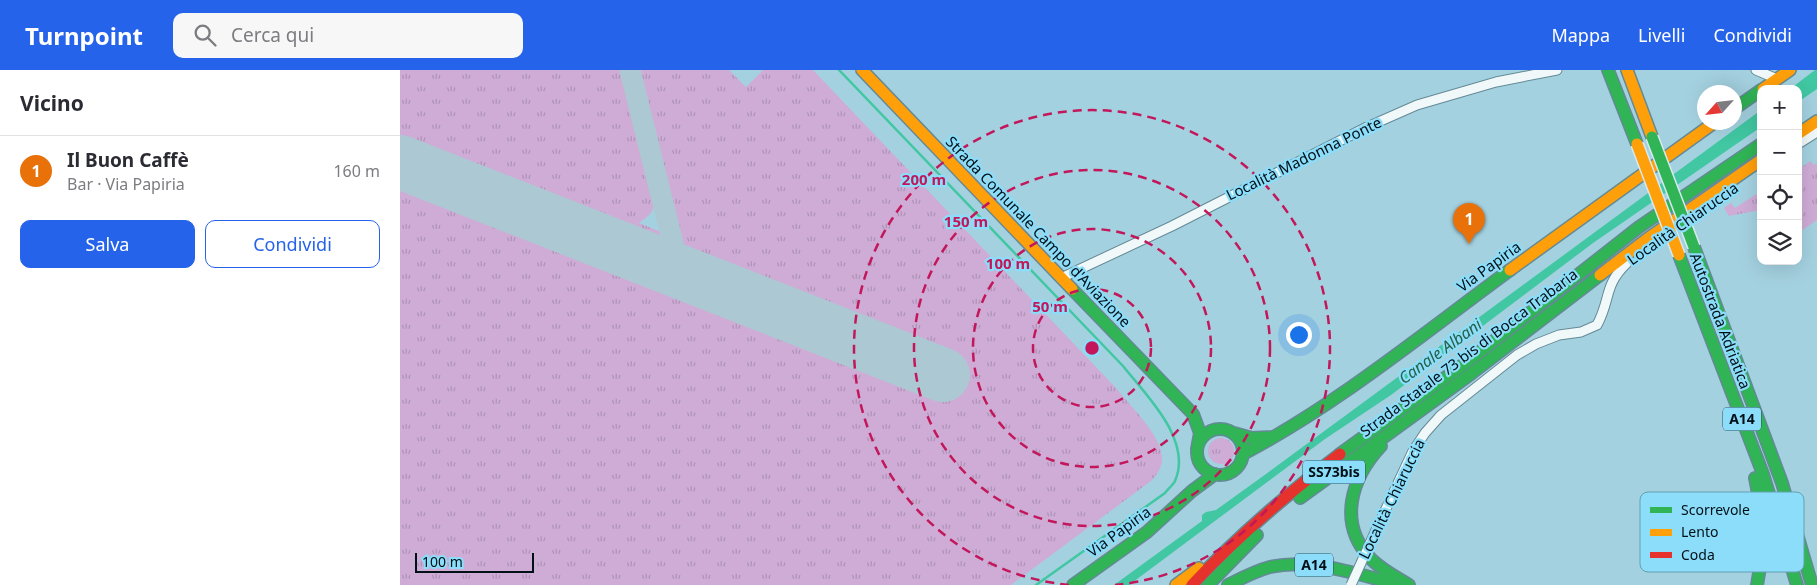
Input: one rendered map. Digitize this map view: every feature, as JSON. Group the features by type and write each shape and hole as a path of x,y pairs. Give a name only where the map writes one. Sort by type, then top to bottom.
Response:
{"main road":[{"name":"Strada Comunale Campo d'Aviazione","path":"862,70 1193,414 1200,433 1197,449"},
{"name":"Autostrada Adriatica","path":"1608,70 1769,492"},
{"name":"Autostrada Adriatica","path":"1627,70 1785,492"},
{"path":"1769,85 1790,70"},
{"path":"1742,104 1757,93"},
{"path":"1802,117 1817,108"},
{"path":"1802,131 1817,121"},
{"name":"Via Papiria","path":"1243,454 1279,435 1364,377 1704,130"},
{"name":"Strada Statale 73 bis di Bocca Trabaria","path":"1192,585 1221,552 1330,460 1466,363 1638,228 1757,147"},
{"name":"Strada Statale 73 bis di Bocca Trabaria","path":"1208,585 1253,538 1310,490 1472,373 1647,240 1757,163"},
{"name":"A14","path":"1721,366 1753,471 1757,492"},
{"path":"1409,585 1376,564 1362,549 1352,523 1353,489 1366,463 1377,450 1434,406 1472,373"},
{"name":"Strada Comunale Campo d'Aviazione","path":"1193,414 1229,431"},
{"path":"1216,429 1229,431 1242,445 1243,454 1240,463 1233,470 1225,474 1215,474 1206,470 1201,464 1197,449 1200,440 1207,433 1216,429"},
{"name":"Via Papiria","path":"1229,431 1245,438 1258,439 1279,435"},
{"name":"Via Papiria","path":"1182,502 1193,484 1201,464"},
{"name":"Via Papiria","path":"1073,585 1155,526 1199,484 1215,474"},
{"path":"1176,585 1221,552"},
{"name":"Autostrada Adriatica","path":"1804,558 1812,585"},
{"name":"A14","path":"1228,585 1241,577 1260,570 1282,565 1301,564 1321,566 1402,585"},
{"name":"A14","path":"1757,585 1759,572"},
{"name":"Autostrada Adriatica","path":"1793,572 1797,585"},
{"name":"A14","path":"1247,585 1268,578 1293,575 1315,576 1355,585"}],"street":[{"name":"Località Madonna Ponte","path":"1061,278 1172,226 1367,126 1417,105 1496,82 1557,70"},
{"path":"1756,70 1777,79"},
{"path":"1802,141 1817,132"},
{"name":"Località Chiaruccia","path":"1351,585 1409,458 1434,422 1517,354 1559,335 1581,332 1597,325 1601,319 1608,287 1626,264 1757,172"}],"green space":[{"path":"400,70 621,70 655,202 651,212 639,223 683,241 640,70 729,70 746,87 763,70 813,70 1116,388 1145,422 1158,442 1162,461 1159,470 1151,481 1011,585 400,585"},
{"path":"1811,161 1813,165 1817,163 1817,220 1802,230 1802,175 1802,167"},
{"path":"1757,194 1757,211 1729,216 1724,208 1731,203 1735,208"},
{"path":"1221,438 1230,442 1234,451 1230,460 1221,464 1212,460 1208,451 1212,442"}],"water":[{"path":"1817,70 1817,89 1802,99 1802,85 1795,85"},
{"name":"Canale Albani","path":"1757,113 1757,130 1593,243 1391,395 1325,439 1129,585 1114,585 1202,521 1202,515 1206,512 1216,510 1266,474 1734,130 1742,130 1742,124"}],"waterway":[{"path":"839,70 1123,366 1154,404 1173,434 1178,450 1179,465 1175,481 1165,493 1036,585"}],"taxiway":[{"path":"630,70 680,272"}],"runway":[{"path":"400,162 943,375"}],"traffic: fast":[{"path":"1608,70 1637,144"},
{"path":"1742,103 1757,93"},
{"path":"1652,137 1694,247"},
{"path":"1340,454 1467,362 1639,227 1757,147"},
{"path":"1694,247 1785,492"},
{"path":"1679,255 1769,492"},
{"path":"1243,454 1313,413 1347,390 1510,270"},
{"path":"1300,498 1472,373 1600,275"},
{"path":"1072,289 1193,414 1200,433 1197,449"},
{"path":"1220,429 1233,433 1239,439 1243,452 1239,465 1233,471 1220,475 1207,471 1201,465 1197,452 1201,439 1207,433 1220,429"},
{"path":"1234,433 1252,438 1272,437"},
{"path":"1381,446 1362,472 1356,487 1352,501 1351,516 1354,531 1360,545 1371,559 1384,570 1409,585"},
{"path":"1073,585 1147,532 1192,491 1215,474"},
{"path":"1755,478 1758,492"},
{"path":"1208,585 1257,535"},
{"path":"1804,558 1812,585"},
{"path":"1228,585 1270,567 1303,564 1336,569 1402,585"},
{"path":"1757,585 1759,572"},
{"path":"1793,572 1797,585"}],"traffic: slow":[{"path":"862,70 1072,289"},
{"path":"1627,70 1652,137"},
{"path":"1769,85 1790,70"},
{"path":"1802,131 1817,121"},
{"path":"1510,270 1704,130"},
{"path":"1637,144 1679,255"},
{"path":"1600,275 1647,239 1757,163"},
{"path":"1176,585 1199,568"}],"traffic: jam":[{"path":"1192,585 1263,516 1340,454"}],"place":[{"name":"Il Buon Caffè","path":"1469,244"}]}
